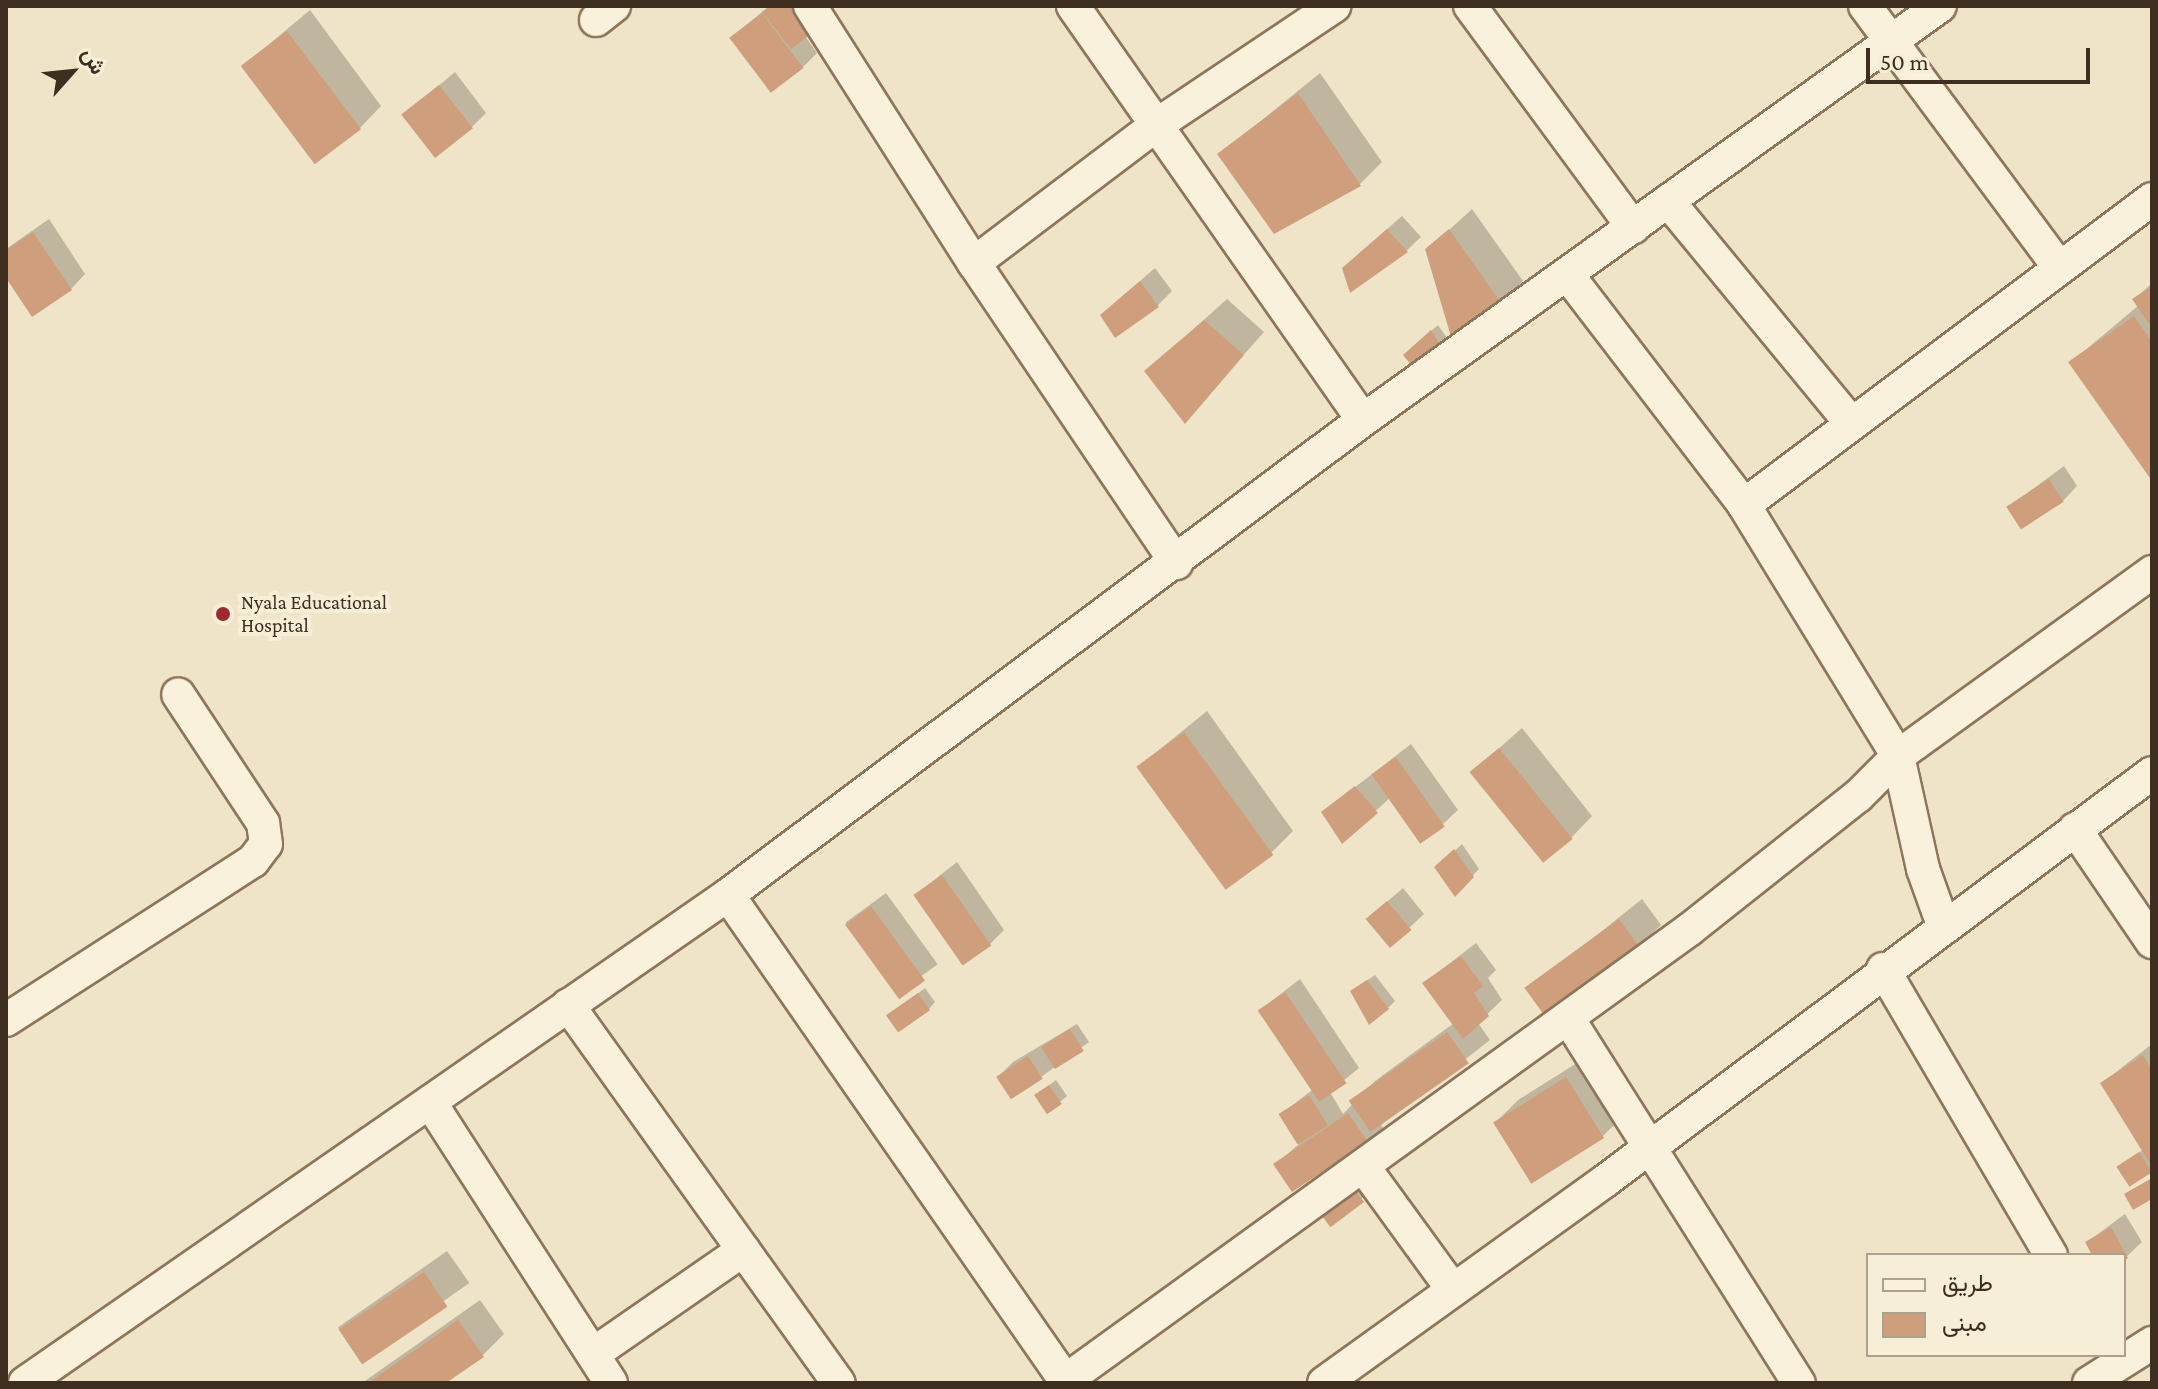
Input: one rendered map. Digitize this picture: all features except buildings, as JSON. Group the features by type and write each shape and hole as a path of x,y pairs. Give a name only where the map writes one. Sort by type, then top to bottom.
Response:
{"street":[{"path":"810,6 974,263 1176,563"},
{"path":"1073,6 1363,420"},
{"path":"974,263 1155,126 1334,6"},
{"path":"1470,6 1633,227"},
{"path":"1865,6 2059,267"},
{"path":"40,1379 728,895 1176,563 1363,420 1940,6"},
{"path":"1744,505 2152,199"},
{"path":"1668,201 1852,424"},
{"path":"1567,274 1744,505 1898,756 1923,869 1943,925"},
{"path":"728,895 1065,1382 1568,1018 1858,796 1898,756 2148,584"},
{"path":"6,1020 253,861 266,844 263,823 178,694"},
{"path":"1324,1383 2152,773"},
{"path":"2075,829 2152,942"},
{"path":"1883,969 2050,1253"},
{"path":"568,1005 839,1383"},
{"path":"1568,1018 1799,1383"},
{"path":"430,1102 611,1383"},
{"path":"1363,1166 1453,1290"},
{"path":"593,1354 743,1250"},
{"path":"2089,1383 2120,1367 2152,1343"}],"place":[{"name":"Nyala Educational Hospital","path":"223,614"}]}
